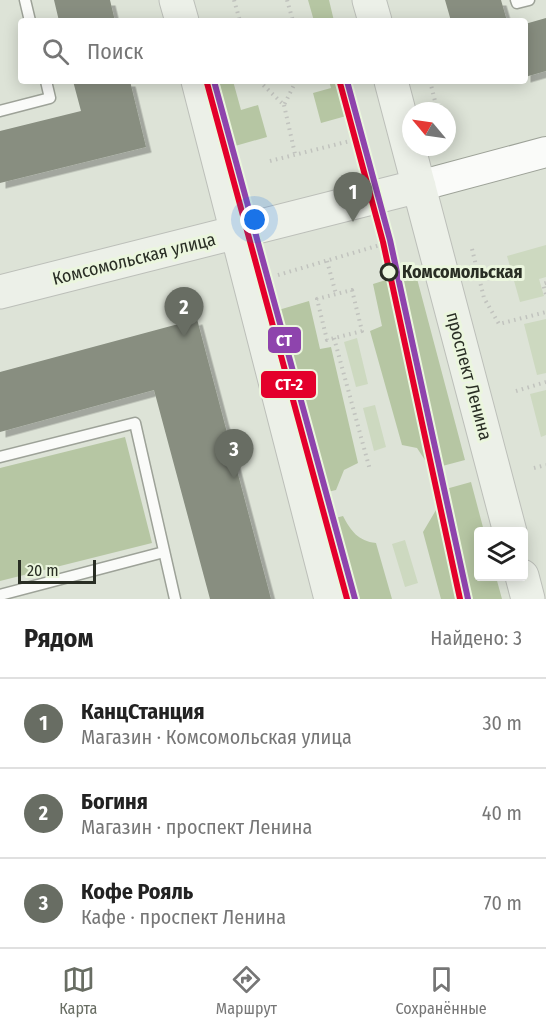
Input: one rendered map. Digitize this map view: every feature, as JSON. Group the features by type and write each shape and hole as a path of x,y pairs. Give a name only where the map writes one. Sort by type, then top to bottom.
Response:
{"main road":[{"path":"176,0 181,18"},
{"path":"369,0 374,18"},
{"path":"199,84 239,233 331,599"},
{"name":"проспект Ленина","path":"392,84 509,527"},
{"name":"Комсомольская улица","path":"0,292 239,233 546,152"},
{"path":"523,581 528,599"}],"lane":[{"path":"25,0 29,18"},
{"path":"516,0 517,3 529,0"},
{"path":"0,111 50,98 47,84"},
{"path":"0,457 135,423 175,599"},
{"path":"0,594 164,552"}],"path":[{"path":"234,0 239,18"},
{"path":"288,0 292,18"},
{"path":"262,84 284,105 295,154"},
{"path":"284,105 294,84"},
{"path":"431,84 435,102"},
{"path":"270,161 354,140"},
{"path":"278,275 380,245"},
{"path":"472,249 484,298 499,324 546,312"},
{"path":"327,261 336,294"},
{"path":"546,283 543,284 546,294"},
{"path":"352,290 363,331 334,338 327,340 317,299 352,290"},
{"path":"334,338 370,470"},
{"path":"516,391 546,382"},
{"path":"534,468 546,465"}],"green space":[{"path":"308,0 329,0 333,18 313,18"},
{"path":"220,84 234,84 241,110 258,105 267,137 235,146"},
{"path":"330,84 350,84 357,113 321,123 313,93 331,88"},
{"path":"546,245 546,277 539,279 544,296 520,302 507,256"},
{"path":"415,271 465,460 431,469 417,448 402,445 370,331 382,326 373,284"},
{"path":"309,301 320,349 331,347 358,463 344,470 336,490 323,493 275,311"},
{"path":"546,319 546,373 537,375 524,324"},
{"path":"357,338 368,384 356,387 344,342"},
{"path":"546,390 546,435 541,437 530,394"},
{"path":"375,405 386,447 374,451 363,408"},
{"path":"125,437 152,543 0,581 0,468"},
{"path":"471,482 483,527 474,527 474,581 497,581 502,599 441,599 423,532 436,510 435,492"},
{"path":"343,516 356,534 364,540 376,543 392,599 350,599 328,520"},
{"path":"405,540 418,583 405,587 392,544"}],"building":[{"path":"54,0 110,0 114,18 58,18"},
{"path":"445,0 501,0 506,18 450,18"},
{"path":"546,18 546,71 528,76 528,23"},
{"path":"74,84 131,84 146,147 0,183 0,131 81,111"},
{"path":"197,319 271,599 210,599 154,390 0,432 0,372"}],"transit line":[{"name":"СТ-2","path":"207,84 347,599"},
{"name":"СТ","path":"215,84 355,599"},
{"name":"СТ-2","path":"340,84 383,242 460,599"},
{"name":"СТ","path":"348,84 390,240 468,599"}],"place":[{"name":"КанцСтанция","path":"353,222"},
{"name":"Комсомольская","path":"389,272"},
{"name":"Богиня","path":"184,337"},
{"name":"Кофе Рояль","path":"234,479"}]}
